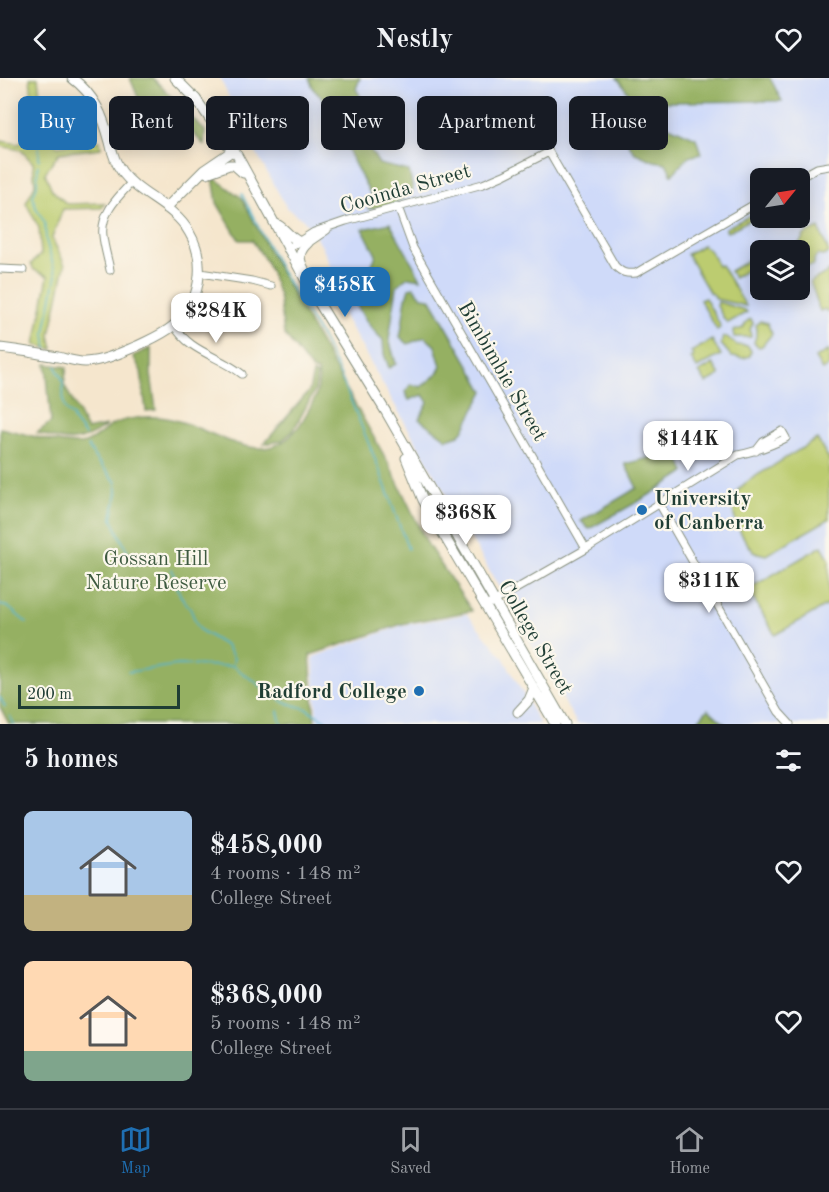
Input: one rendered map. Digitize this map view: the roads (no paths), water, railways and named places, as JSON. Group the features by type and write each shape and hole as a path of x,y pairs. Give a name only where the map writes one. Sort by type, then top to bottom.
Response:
{"street":[{"path":"0,348 84,362 114,356 165,332 174,325 191,304 196,293 200,273 194,242 188,230 166,208 132,183 121,171 98,105 88,92 72,78"},
{"name":"College Street","path":"175,78 196,99 232,151 311,290 386,412 555,724"},
{"path":"166,208 199,175 232,151"},
{"name":"Cooinda Street","path":"287,249 303,242 314,232 334,225 483,184 504,176 549,152 615,266 627,274 636,273 750,207"},
{"path":"199,175 229,165 234,165 246,175"},
{"path":"810,172 829,166"},
{"path":"110,270 102,235 105,218 115,200 132,183"},
{"name":"Bimbimbie Street","path":"398,207 412,248 586,549"},
{"path":"273,224 281,226 289,236 303,242 299,258 311,282 311,290"},
{"path":"0,268 23,270"},
{"path":"200,273 271,286"},
{"path":"174,325 181,337 196,349 230,364 242,374"},
{"path":"490,604 586,549 738,455 756,451"},
{"path":"659,503 774,704 790,724"},
{"name":"College Street","path":"490,604 565,724"},
{"path":"518,712 529,700 534,688"}],"waterway":[{"path":"39,150 39,160"},
{"path":"38,165 37,186 33,196 36,208 45,223 46,240 56,275 45,333 47,349"},
{"path":"242,194 281,271 322,338 340,374 380,471 408,549"},
{"path":"56,366 62,379 64,405 85,435"},
{"path":"88,446 95,458 116,482 117,492 112,519 128,553 137,565"},
{"path":"172,569 180,595 190,608 200,630 226,646 234,658 233,664"},
{"path":"0,605 8,607 27,623"},
{"path":"128,672 178,665 233,666 284,702 307,709 331,724"},
{"path":"0,697 5,707"},
{"path":"278,711 281,724"},
{"path":"10,716 14,724"}],"place":[{"name":"University of Canberra","path":"642,510"},
{"name":"Radford College","path":"419,691"}],"park label":[{"name":"Gossan Hill Nature Reserve","path":"156,570"}]}
